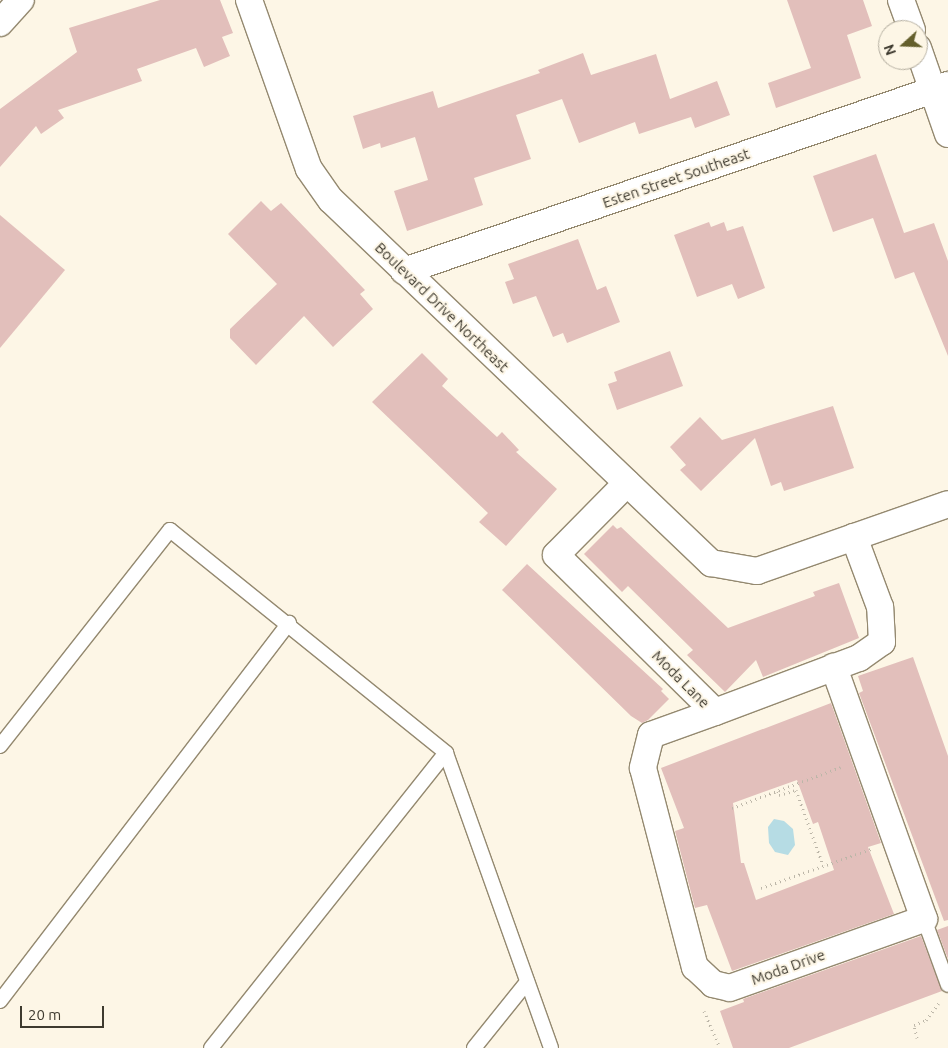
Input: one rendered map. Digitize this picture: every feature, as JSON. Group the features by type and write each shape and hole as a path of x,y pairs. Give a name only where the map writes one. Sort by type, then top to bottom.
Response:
{"street":[{"path":"0,23 21,0"},
{"name":"Boulevard Drive Northeast","path":"249,0 309,169 331,200 711,563 757,571 854,537"},
{"path":"901,0 908,20"},
{"path":"928,66 940,88 948,134"},
{"name":"Esten Street Southeast","path":"404,271 940,88"},
{"name":"Moda Lane","path":"627,483 556,555 715,712 859,658 882,642 880,607 854,537"},
{"path":"854,537 948,504"},
{"path":"834,667 924,919"},
{"name":"Moda Drive","path":"715,712 651,735 643,768 695,966 712,984 730,988 924,919"}],"lane":[{"path":"0,746 170,530 289,623 446,753 551,1048"},
{"path":"0,1001 289,623"},
{"path":"211,1048 446,753"},
{"path":"924,919 948,985"},
{"path":"474,1048 527,982"}],"path":[{"path":"732,808 849,764"},
{"path":"778,791 779,795 796,790 823,865"},
{"path":"761,888 877,847"},
{"path":"917,1038 914,1025 926,1020 941,999"},
{"path":"704,1002 703,1008 720,1048"}],"water":[{"path":"774,819 784,821 793,829 795,845 788,855 775,852 769,843 768,827"}],"building":[{"path":"160,0 220,0 233,33 222,37 230,56 204,67 196,48 137,69 142,81 58,110 64,118 41,134 36,126 0,167 0,109 77,52 69,28"},
{"path":"787,0 863,0 872,26 847,35 861,78 776,108 768,83 811,68"},
{"path":"583,53 591,75 656,54 670,99 717,81 730,115 695,128 691,117 639,134 635,122 579,143 562,99 516,115 531,159 474,178 483,205 407,231 394,191 428,180 415,137 381,148 380,143 363,149 353,116 433,91 438,108 540,73 538,70"},
{"path":"876,154 904,233 934,223 948,261 948,356 914,272 895,279 873,218 833,232 813,176"},
{"path":"261,201 271,211 281,203 365,290 360,294 373,309 333,347 304,316 256,365 230,338 230,329 277,284 228,234"},
{"path":"0,215 65,270 0,348"},
{"path":"709,222 711,227 724,222 727,231 743,226 765,288 738,299 732,284 697,297 674,235"},
{"path":"578,239 597,290 606,286 620,322 567,343 563,333 553,337 536,296 513,304 505,282 514,279 508,264"},
{"path":"670,351 683,386 617,410 608,384 617,381 614,372"},
{"path":"422,353 448,379 442,386 497,437 502,432 519,450 516,452 557,489 506,546 479,522 488,513 372,402"},
{"path":"833,406 854,468 784,491 781,482 771,486 755,438 701,491 680,470 686,465 670,447 700,417 722,440"},
{"path":"613,525 617,529 621,527 728,628 815,596 813,592 839,583 859,638 763,677 756,660 725,692 687,655 693,650 628,586 622,592 584,554"},
{"path":"527,564 663,689 661,691 669,699 648,720 642,723 631,716 502,590"},
{"path":"913,657 948,756 948,920 944,921 859,693 863,691 858,676"},
{"path":"831,703 881,843 868,847 894,914 732,971 707,905 695,908 675,831 684,828 661,768","holes":["797,780 813,824 818,822 834,870 756,900 744,863 741,863 733,803"]},
{"path":"948,926 948,959 937,930"},
{"path":"921,936 942,991 789,1048 733,1048 720,1011 744,1002 743,999"}]}
